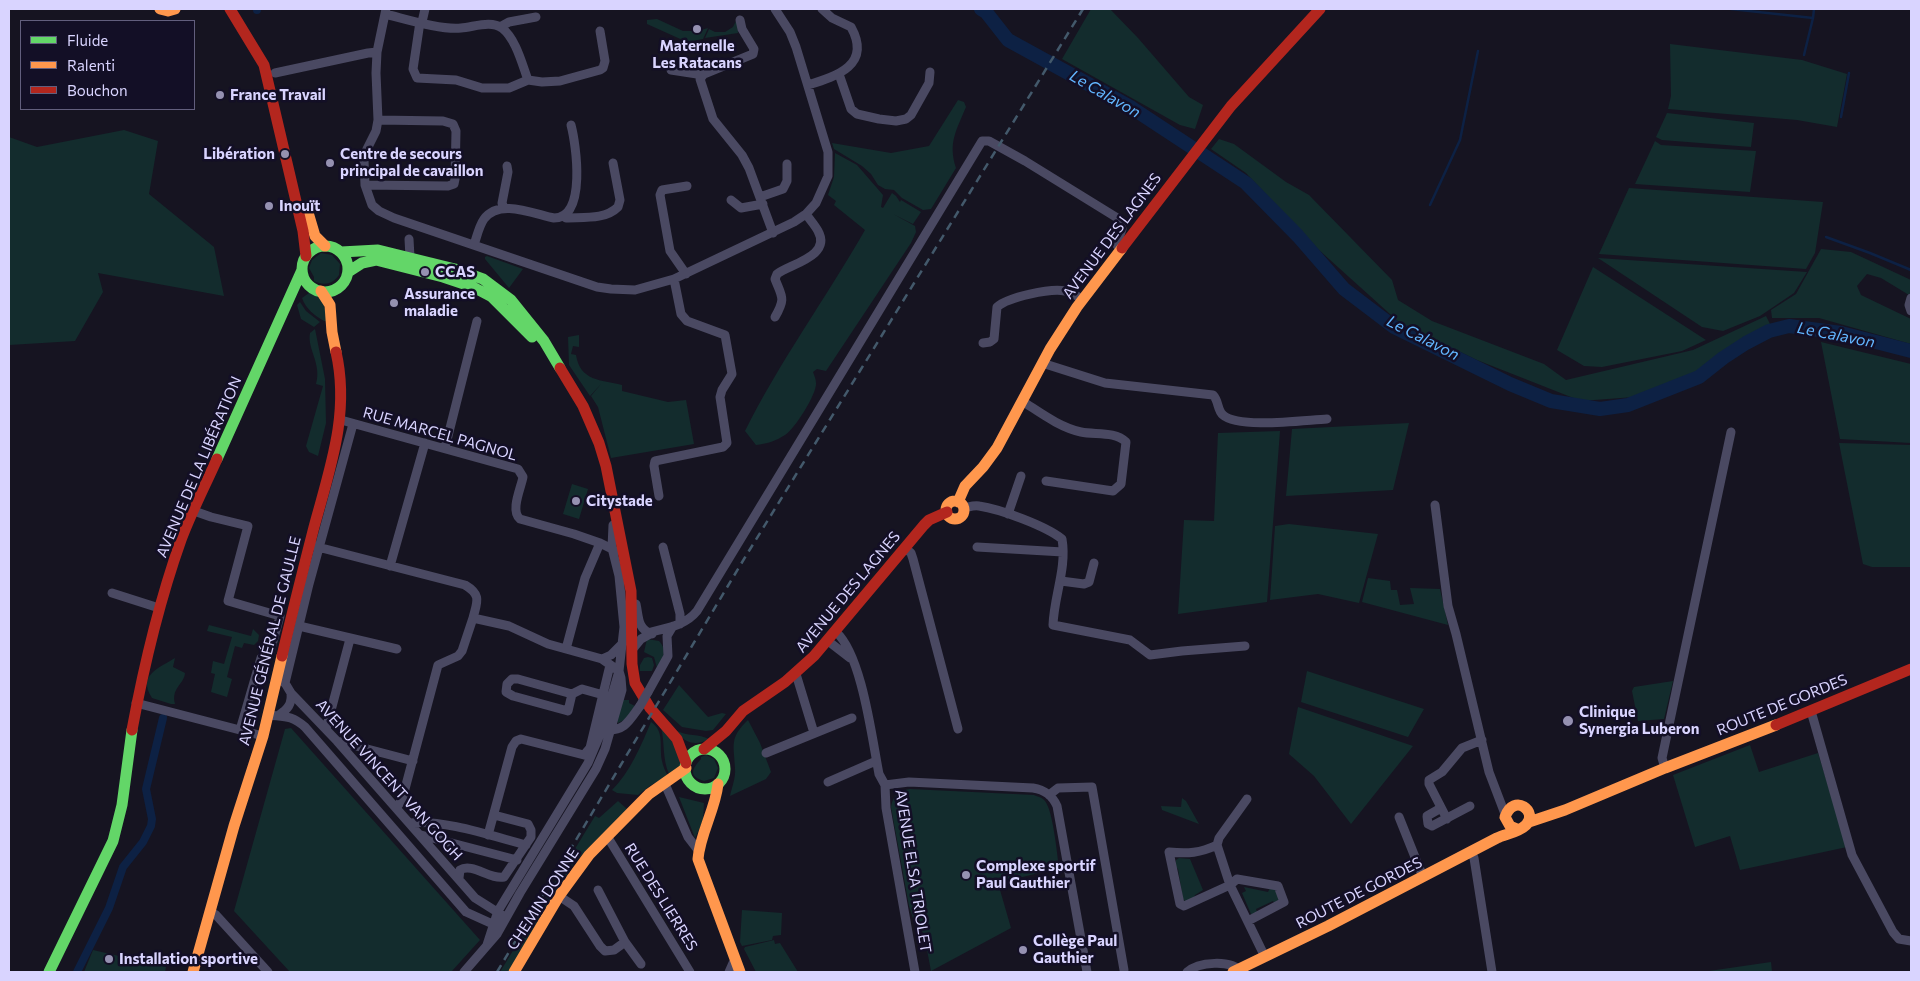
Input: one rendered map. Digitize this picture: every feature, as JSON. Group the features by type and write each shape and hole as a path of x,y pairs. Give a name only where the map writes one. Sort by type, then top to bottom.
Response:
{"street":[{"path":"160,9 168,11 175,9"},
{"path":"230,9 255,48 267,78 303,231 306,256 302,270 306,281 317,290 333,290 339,287 346,278 348,272 347,261 341,252 334,248 325,246 314,249 306,256"},
{"path":"240,9 264,47 275,73 310,222 315,236 325,246"},
{"path":"425,9 412,70 417,78 456,80 482,88 509,88 528,80 542,82 560,81 603,68 605,61 600,31"},
{"path":"528,80 510,38 500,27 490,24 451,28 385,12 377,52 378,120 376,131 364,160 365,186 372,205 379,211 413,224 597,286 611,289 646,288 686,274 773,233 806,214 821,196 830,167 827,146 790,32 775,9"},
{"path":"808,85 839,74 848,67 856,55 857,43 851,27 832,18 822,9"},
{"name":"AVENUE DES LAGNES","path":"703,750 726,731 743,712 796,674 836,632 929,520 947,512 949,504 961,505 965,486 983,467 997,448 1063,327 1210,132 1250,84 1320,9"},
{"path":"500,27 509,22 536,16"},
{"path":"701,77 753,54 754,49 742,29 740,20"},
{"path":"275,73 377,52"},
{"path":"671,70 697,74 701,77"},
{"path":"839,74 852,109 857,114 896,121 906,119 911,115 929,83 930,72"},
{"path":"701,77 700,79 713,119 750,168 773,233"},
{"path":"365,186 448,186 454,184 455,179 456,131 453,124 443,120 378,120"},
{"path":"563,216 571,207 576,195 577,167 571,125"},
{"path":"602,659 628,647 649,633 676,625 691,618 706,599 982,141 989,141 1025,161 1119,219 1122,229 1117,245 1121,251"},
{"path":"474,245 486,217 504,208 554,218 563,216 566,218 602,216 618,207 620,200 613,163"},
{"path":"731,200 741,208 784,189 787,181 787,164"},
{"path":"504,208 502,203 508,172 507,166"},
{"path":"686,274 670,251 660,195 662,190 688,186"},
{"path":"775,316 782,304 783,296 775,279 777,274 808,259 815,252 820,241 819,232 806,214"},
{"path":"393,254 405,247 413,224"},
{"path":"348,272 362,263 376,260 390,259 405,262 409,260 409,239"},
{"path":"341,252 370,249 410,257 469,273 504,293 520,308 535,328 574,390 599,443 606,466 631,591 640,626 666,642"},
{"path":"376,260 462,283 492,297 531,335 574,390"},
{"name":"AVENUE DE LA LIBÉRATION","path":"49,972 113,841 122,805 136,703 148,647 182,538 302,270"},
{"path":"659,496 654,466 655,461 723,448 727,443 720,397 732,374 725,334 687,322 681,314 674,279"},
{"name":"AVENUE GÉNÉRAL DE GAULLE","path":"331,312 339,287"},
{"name":"AVENUE DE LA LIBÉRATION","path":"286,306 302,293 317,290"},
{"name":"AVENUE GÉNÉRAL DE GAULLE","path":"193,972 234,826 263,736 274,715 281,681 288,626 315,546 337,443 341,420 341,372 332,332 329,300 317,290"},
{"path":"983,343 994,339 997,307 1002,302 1016,297 1059,290 1071,292 1083,300"},
{"path":"1911,298 1909,304 1911,311"},
{"path":"445,448 477,322"},
{"path":"1042,363 1105,383 1213,395 1217,398 1219,411 1224,417 1234,422 1252,423 1327,419"},
{"path":"1022,401 1067,428 1080,432 1117,436 1126,442 1121,484 1113,491 1046,481"},
{"name":"RUE MARCEL PAGNOL","path":"341,420 518,469 523,476 515,510 520,519 600,543 624,554"},
{"path":"281,681 300,626 315,546 353,424"},
{"path":"1665,768 1662,758 1731,432"},
{"path":"390,566 425,443"},
{"path":"1008,514 1021,476"},
{"path":"613,504 614,539 612,548 619,576 624,627 633,674 638,690 650,708 677,739 686,766 687,777 708,805 707,822"},
{"path":"961,505 980,506 1008,514 1055,533 1062,539 1061,581 1053,625 1130,640 1150,655 1245,646"},
{"path":"1435,505 1448,606 1489,772 1505,817 1510,826 1517,829 1525,826 1529,822 1530,814 1520,806 1510,807 1505,817 1497,838"},
{"path":"194,511 248,526 228,601 280,616 270,652 261,658 240,730"},
{"path":"566,648 585,578 600,543"},
{"path":"315,546 465,585 475,593 477,601 462,651 458,656 438,665 402,800 396,808"},
{"path":"606,730 618,730 624,726 640,706 668,656 667,636 676,625 680,614 663,547"},
{"path":"978,547 1063,552"},
{"path":"905,548 912,560 958,729"},
{"path":"1061,581 1084,584 1089,582 1094,563"},
{"path":"488,835 512,747 516,741 521,739 584,755 590,748 628,647 631,591"},
{"path":"112,593 159,608"},
{"path":"473,618 509,626 544,642 602,659 619,671 622,678 622,690 606,730 498,911 492,924 486,949"},
{"path":"300,626 397,649"},
{"name":"AVENUE ELSA TRIOLET","path":"836,632 843,640 858,674 880,778 885,785 886,808 915,972"},
{"path":"326,729 350,638"},
{"path":"828,641 852,660"},
{"path":"464,972 486,949 503,923 596,769 606,730 610,664"},
{"name":"ROUTE DE GORDES","path":"1529,822 1812,711 1911,669"},
{"path":"796,674 814,734"},
{"path":"572,694 568,711 513,696 506,692 507,684 512,679 518,679 572,694 582,689 608,696 617,706"},
{"name":"AVENUE VINCENT VAN GOGH","path":"281,681 480,902 498,911"},
{"path":"274,715 287,710 290,704 291,693"},
{"path":"136,703 263,736"},
{"path":"1812,711 1852,855 1893,932 1899,939 1911,941"},
{"name":"AVENUE VINCENT VAN GOGH","path":"274,715 296,720 305,727 466,912 476,915 496,926 503,923"},
{"path":"766,753 852,718"},
{"path":"726,731 722,758 725,772 718,784 716,802 698,850 698,859 734,966"},
{"path":"677,739 703,750 712,751 722,758"},
{"path":"1447,819 1429,784 1429,780 1442,772 1462,748 1482,740"},
{"path":"337,741 413,761"},
{"path":"686,766 694,753 703,750"},
{"path":"828,782 876,760"},
{"name":"CHEMIN DONNE","path":"514,972 576,871 607,836 649,794 666,784 686,766"},
{"path":"885,785 909,782 1033,788 1041,789 1049,795 1057,806 1087,972"},
{"path":"698,850 688,837 666,784 695,786 707,789 718,784"},
{"path":"1049,795 1058,788 1092,787 1124,970"},
{"path":"1498,794 1520,806 1540,813 1553,813"},
{"path":"1247,799 1216,845 1202,852 1190,854 1169,852 1180,904 1184,906 1237,880 1278,886 1284,902 1248,920"},
{"path":"1441,808 1427,816 1428,824 1432,826 1470,806"},
{"path":"459,878 460,870 468,868 492,876 504,877 531,837 531,830 528,824 494,815"},
{"path":"1399,817 1423,877"},
{"path":"409,823 423,821 526,845"},
{"name":"ROUTE DE GORDES","path":"1238,971 1517,829"},
{"path":"421,835 517,860"},
{"name":"RUE DES LIERRES","path":"607,836 690,972"},
{"path":"1216,845 1230,885 1265,956"},
{"path":"1471,852 1474,858 1492,972"},
{"path":"598,890 625,942 641,964"},
{"path":"559,896 574,906 605,951 614,950 625,942"},
{"path":"476,915 482,910 480,902"},
{"path":"210,911 216,915 268,972"},
{"path":"498,911 502,914 503,923"},
{"path":"1187,972 1199,964 1228,964 1238,971"}],"green space":[{"path":"1091,9 1110,9 1189,97 1203,105 1195,129 1180,125 1062,59"},
{"path":"657,19 683,31 698,31 708,28 703,39 687,42 647,24 647,20"},
{"path":"737,19 738,33 705,38 709,29 715,32 725,32 733,27"},
{"path":"1670,44 1802,60 1847,74 1837,127 1797,120 1668,109 1671,96"},
{"path":"958,100 964,102 966,107 954,137 953,151 956,168 931,209 923,210 902,198 894,190 885,189 878,185 871,174 862,166 834,149 832,143 891,153 929,146"},
{"path":"1667,113 1754,123 1751,147 1662,140 1656,137"},
{"path":"124,130 158,141 149,194 214,247 224,296 98,273 103,292 75,341 9,345 9,137 37,147"},
{"path":"1219,139 1234,144 1286,182 1309,195 1392,280 1398,300 1432,321 1544,364 1566,380 1693,350 1766,316 1770,324 1729,349 1690,379 1634,397 1581,401 1477,360 1400,323 1319,250 1246,173 1211,149"},
{"path":"1655,141 1661,145 1756,151 1750,192 1635,184"},
{"path":"835,153 857,165 883,195 881,207 883,208 892,193 900,202 901,200 921,212 913,224 893,214 915,226 916,232 911,243 826,371 817,369 813,372 816,382 813,395 794,426 789,432 778,439 756,445 745,431 773,380 865,230 834,205 836,201 828,195 834,177"},
{"path":"1629,188 1823,202 1815,253 1806,269 1599,254"},
{"path":"1821,249 1851,252 1911,280 1909,295 1881,278 1867,274 1857,286 1861,295 1911,319 1911,344 1819,318 1772,318 1771,310 1796,294"},
{"path":"321,253 332,255 340,264 339,275 328,283 314,281 309,268 312,260"},
{"path":"487,256 523,269 509,288 485,259"},
{"path":"1598,258 1807,272 1794,293 1760,316 1723,331 1702,327"},
{"path":"1593,267 1706,340 1682,351 1602,367 1584,366 1557,350"},
{"path":"309,293 319,297 323,302 327,321 317,316 306,305 302,298"},
{"path":"300,302 306,311 320,322 314,327 301,319 297,305"},
{"path":"315,329 325,379 326,423 318,456 309,452 306,446 323,386 316,384 317,370 310,339 310,333"},
{"path":"579,335 579,347 573,346 571,354 576,355 578,364 587,375 599,380 622,385 622,391 668,402 686,400 694,444 611,458 598,407 591,396 601,384 590,396 569,365 568,337"},
{"path":"1821,342 1911,364 1911,443 1840,439"},
{"path":"1409,423 1393,490 1286,496 1292,429"},
{"path":"1280,431 1267,602 1178,614 1184,520 1214,521 1218,433"},
{"path":"1839,443 1911,445 1911,567 1872,567 1863,564"},
{"name":"Citystade","path":"572,484 588,489 579,519 563,514"},
{"path":"1289,524 1378,534 1359,603 1318,594 1270,600 1275,526"},
{"path":"1368,578 1390,581 1391,590 1397,590 1400,605 1414,604 1410,588 1440,589 1448,625 1362,602"},
{"path":"209,625 251,636 253,629 259,635 258,641 254,645 244,643 242,648 235,646 227,677 232,679 227,697 211,692 215,674 211,673 213,661 224,664 232,637 207,631"},
{"path":"647,639 659,641 662,645 664,651 663,658 657,668 654,657 644,652"},
{"path":"175,658 173,667 185,673 176,690 175,704 171,704 152,698 147,683 152,673"},
{"path":"644,658 652,658 654,665 652,671 640,671 640,665"},
{"path":"1307,671 1424,709 1408,737 1301,702"},
{"path":"1673,681 1664,719 1638,721 1632,691 1634,687"},
{"path":"679,685 708,717 722,713 726,714 713,730 706,731 682,727 663,710"},
{"path":"622,700 629,700 629,703 635,706 626,719 618,723 616,720"},
{"path":"1298,707 1413,746 1351,824 1314,776 1289,754"},
{"path":"748,720 760,743 771,772 766,779 730,796 735,775 735,737"},
{"path":"651,722 660,735 662,761 668,776 638,795 617,793 612,790 630,767"},
{"path":"661,727 675,745 680,760 680,766 669,774 665,762"},
{"path":"291,728 480,940 452,971 290,972 234,911 285,729"},
{"path":"677,731 709,739 700,743 687,741"},
{"path":"1750,745 1759,772 1818,753 1847,847 1740,870 1730,836 1695,847 1673,775"},
{"path":"706,755 714,759 718,768 714,778 704,781 696,777 693,772 701,757"},
{"name":"Complexe sportif Paul Gauthier","path":"910,789 1034,795 1041,798 1048,806 1059,868 998,883 1011,928 931,971 924,934 914,921 909,906 891,807 893,799 897,794"},
{"path":"679,797 704,803 703,821 695,838"},
{"path":"1182,798 1186,801 1199,824 1162,810 1161,806 1181,807"},
{"path":"618,801 627,809 574,863 509,972 500,972 595,816 599,818"},
{"path":"1179,858 1190,859 1203,890 1195,895 1191,902 1186,902 1183,899 1178,869 1175,866 1176,860"},
{"path":"1244,887 1268,892 1270,888 1274,887 1280,901 1275,904 1273,901 1256,909 1257,912 1254,915 1251,914 1242,893 1246,891"},
{"path":"742,910 782,913 781,935 773,936 772,940 742,946 740,942"},
{"path":"774,940 775,944 780,943 798,972 756,972 744,949 745,947"},
{"name":"Installation sportive","path":"93,950 166,967 165,972 84,972"},
{"path":"1771,962 1772,972 1702,972"}],"waterway":[{"name":"Le Calavon","path":"981,9 986,12 1008,40 1132,108 1246,183 1298,236 1344,289 1394,327 1510,384 1551,401 1600,409 1628,405 1699,377 1746,343 1769,331 1789,326 1841,333 1911,351"},
{"path":"1731,9 1813,18 1804,55"},
{"path":"1813,18 1814,9"},
{"path":"1430,205 1460,140 1478,51"},
{"path":"1841,117 1849,73"},
{"path":"1826,237 1911,270"},
{"path":"77,972 109,908 123,867 143,842 151,826 152,819 146,789 163,718"}],"railway":[{"path":"497,972 744,559 1083,9"}],"traffic: fast":[{"path":"325,246 338,250 344,256 348,269 344,282 338,288 325,292 312,288 306,282 302,269 306,256 312,250 325,246"},
{"path":"341,252 378,250 455,269 483,279 511,300 544,341 560,368"},
{"path":"348,272 362,263 376,260 443,277 473,287 492,297 532,337"},
{"path":"217,459 302,270"},
{"path":"49,972 113,841 122,805 132,730"},
{"path":"705,749 719,755 725,769 719,783 705,789 691,783 685,769 691,755 705,749"}],"traffic: slow":[{"path":"160,9 168,11 175,9"},
{"path":"307,209 315,236 325,246"},
{"path":"958,502 965,486 983,467 997,448 1050,349 1077,307 1122,248"},
{"path":"321,291 330,305 336,352"},
{"path":"955,501 961,504 964,510 961,516 955,519 949,516 946,510 949,504 955,501"},
{"path":"193,972 234,826 263,736 282,656"},
{"path":"1529,822 1565,810 1665,768 1776,725"},
{"path":"514,972 559,896 589,855 649,794 686,768"},
{"path":"718,784 699,849 698,859 740,972"},
{"path":"1233,972 1328,926 1497,838 1520,829 1526,825 1529,815 1527,810 1519,805 1509,810 1505,817 1510,826 1517,829"}],"traffic: jam":[{"path":"230,9 264,65 303,231 306,256"},
{"path":"1122,248 1231,106 1320,9"},
{"path":"282,656 336,440 341,397 336,352"},
{"path":"560,368 583,406 599,443 606,466 631,591 632,664 635,683 650,708 677,739 686,763"},
{"path":"132,730 153,634 173,563 189,520 217,459"},
{"path":"704,749 726,731 743,711 785,682 814,656 924,525 929,520 947,512"},
{"path":"1776,725 1911,669"}],"place":[{"name":"Maternelle Les Ratacans","path":"697,29"},
{"name":"France Travail","path":"220,95"},
{"name":"Libération","path":"285,154"},
{"name":"Centre de secours principal de cavaillon","path":"330,163"},
{"name":"Inouït","path":"269,206"},
{"name":"CCAS","path":"425,272"},
{"name":"Assurance maladie","path":"394,303"},
{"name":"Citystade","path":"576,501"},
{"name":"Clinique Synergia Luberon","path":"1568,721"},
{"name":"Complexe sportif Paul Gauthier","path":"966,875"},
{"name":"Collège Paul Gauthier","path":"1023,950"},
{"name":"Installation sportive","path":"109,959"}]}
